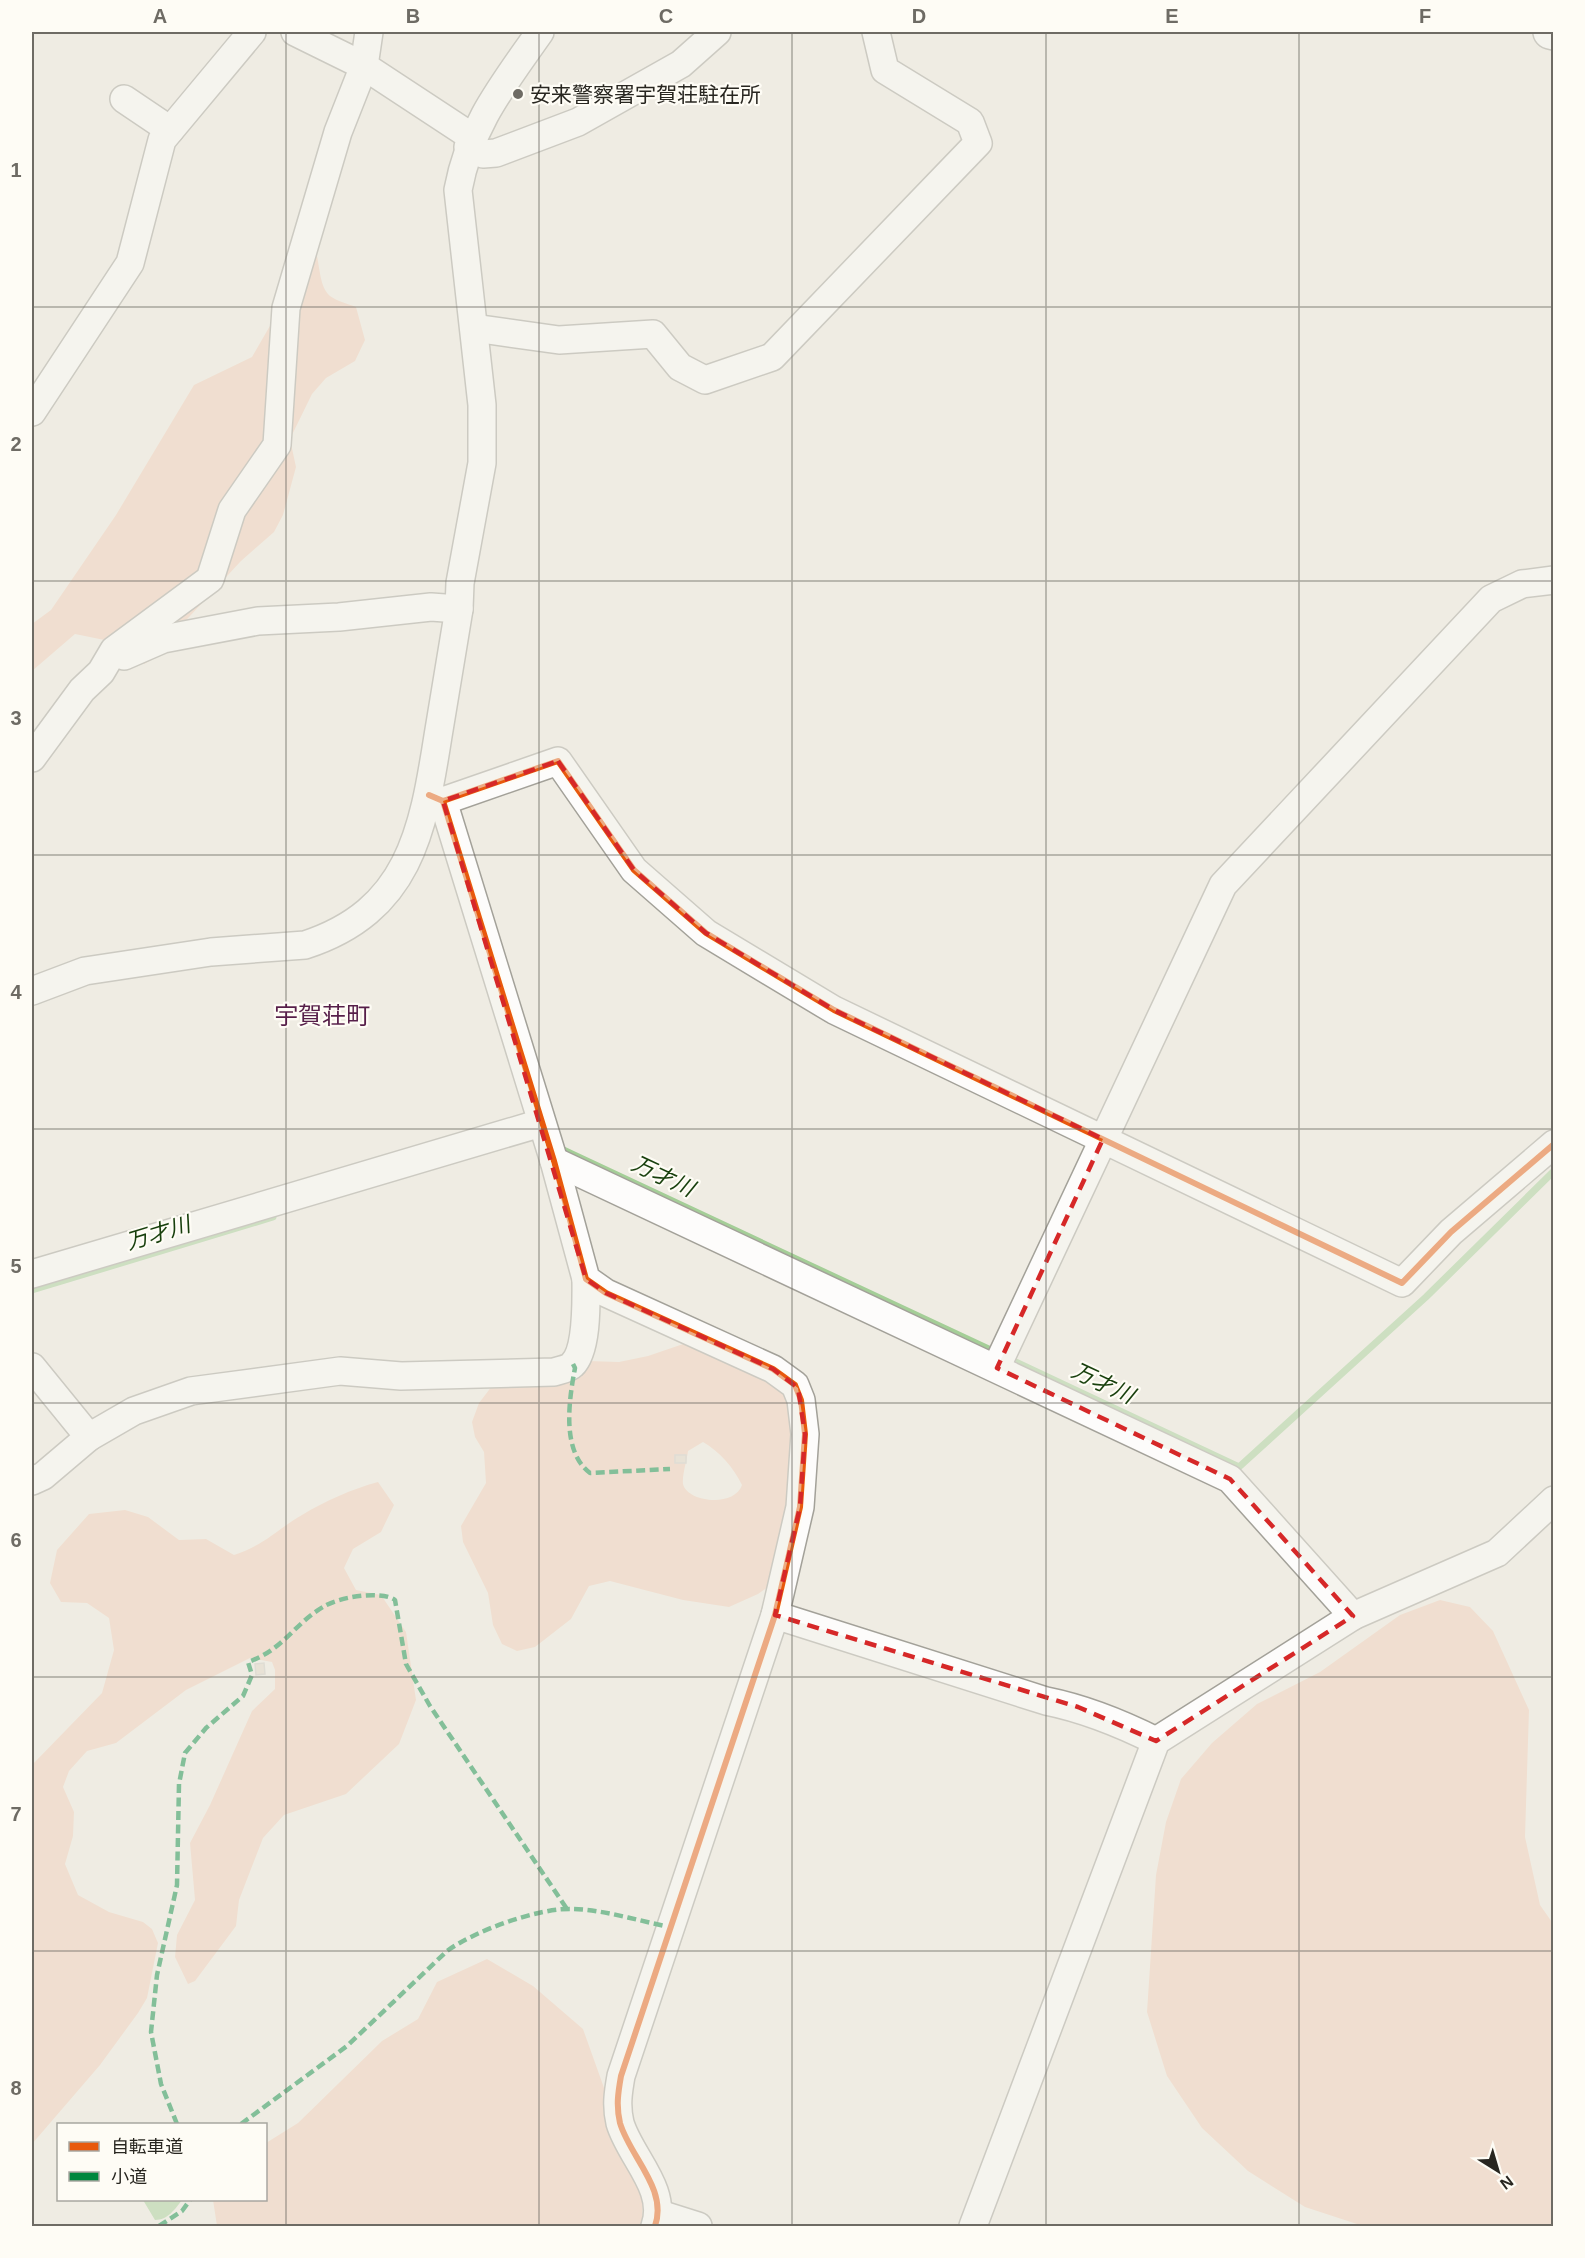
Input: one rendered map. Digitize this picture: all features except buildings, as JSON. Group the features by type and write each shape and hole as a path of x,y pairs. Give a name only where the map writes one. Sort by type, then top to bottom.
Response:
{"street":[{"path":"32,412 130,263 162,140 252,32"},
{"path":"295,32 364,66 470,142 483,154 496,153 578,122 681,64 717,32"},
{"path":"101,672 114,650 210,579 232,510 277,445 286,308 338,132 364,66 369,32"},
{"path":"32,991 85,971 211,952 305,945 335,934 385,897 411,855 436,798 459,609 460,583 482,463 482,405 466,278 458,190 470,142 491,101 540,32"},
{"path":"474,328 559,340 653,334 680,367 705,380 772,357 978,143 970,122 885,70 876,32"},
{"path":"124,99 170,130"},
{"path":"1001,1359 1223,885 1491,599 1522,584 1554,580 1554,563"},
{"path":"32,758 82,690 114,660 163,639 258,621 339,617 431,607 459,609"},
{"path":"436,798 558,761 634,870 706,933 834,1010 1402,1283 1450,1232 1554,1144"},
{"path":"32,1480 43,1476 89,1437 134,1411 191,1391 340,1371 401,1376 554,1372 573,1364 578,1354 586,1305 586,1279 554,1161 436,798"},
{"path":"32,1274 541,1123"},
{"path":"554,1161 1001,1359 1230,1479 1353,1616"},
{"path":"586,1279 606,1293 773,1369 798,1388 805,1434 800,1508 775,1615 621,2076 616,2101 621,2124 651,2183 658,2220 698,2226"},
{"path":"32,1366 89,1437"},
{"path":"973,2226 1156,1741 1353,1616 1497,1553 1554,1500"},
{"path":"775,1615 1046,1701 1078,1707 1114,1720 1156,1741"}],"highlighted area":[{"path":"558,761 634,870 706,933 834,1010 1103,1139 997,1368 1230,1479 1353,1616 1156,1741 1078,1707 775,1615 800,1507 805,1434 798,1388 773,1369 606,1293 586,1279 443,801"}],"shaded area":[{"path":"312,242 326,291 333,298 356,307 365,340 355,361 326,378 312,394 290,439 296,467 283,515 274,532 241,561 177,630 164,653 144,664 119,643 75,634 32,671 32,624 51,610 116,515 194,385 252,357 297,279"},
{"path":"689,1342 782,1388 789,1405 797,1454 772,1584 758,1594 729,1607 683,1600 610,1581 589,1586 571,1619 535,1647 517,1651 502,1644 493,1625 488,1593 463,1542 461,1526 486,1483 484,1452 475,1437 472,1422 479,1403 492,1386 588,1361 619,1362 648,1356","holes":["703,1442 726,1460 742,1485 730,1497 721,1500 701,1498 686,1490 683,1484 688,1451"]},
{"path":"378,1482 394,1505 381,1532 353,1549 344,1568 356,1590 381,1595 406,1632 416,1700 399,1744 346,1794 284,1815 263,1838 239,1900 236,1926 195,1981 188,1984 175,1957 177,1935 195,1900 190,1843 210,1805 252,1711 275,1689 275,1670 272,1662 250,1658 186,1690 116,1743 87,1751 69,1771 63,1787 74,1812 73,1836 65,1864 78,1895 109,1912 143,1922 152,1929 158,1943 147,1998 138,2013 100,2065 32,2144 32,1765 102,1693 114,1650 109,1618 87,1603 61,1602 50,1583 57,1550 89,1514 125,1510 148,1517 179,1540 206,1539 234,1555 262,1542 320,1505"},
{"path":"1440,1600 1470,1607 1493,1631 1529,1710 1525,1837 1540,1905 1554,1925 1553,2226 1363,2226 1305,2207 1248,2171 1202,2128 1167,2076 1147,2012 1156,1875 1166,1822 1181,1779 1212,1743 1257,1704 1320,1672 1400,1615"},
{"path":"487,1959 533,1986 583,2029 643,2197 642,2226 217,2226 213,2201 267,2201 267,2142 298,2123 382,2041 418,2019 437,1982"},
{"path":"144,2201 181,2201 167,2216 155,2220"}],"waterway":[{"name":"万才川","path":"559,1148 997,1353"},
{"name":"万才川","path":"1007,1358 1239,1467 1426,1297 1554,1171"},
{"name":"万才川","path":"32,1290 273,1217"}],"marked path":[{"path":"573,1364 575,1368 569,1409 571,1439 581,1463 590,1473 670,1469"},
{"path":"177,2123 161,2084 151,2032 157,1975 177,1885 179,1784 185,1753 206,1728 243,1696 252,1675 248,1662 270,1651 304,1621 330,1603 370,1595 380,1595 395,1600 406,1664 430,1706 567,1909"},
{"path":"242,2123 347,2046 447,1951 490,1928 526,1916 560,1909 598,1911 670,1927"},
{"path":"159,2226 182,2211 189,2201"}],"cycle path":[{"path":"429,795 443,801 558,761 634,870 706,933 834,1010 1402,1283 1451,1232 1554,1144"},
{"path":"443,801 554,1161 586,1279 606,1293 773,1369 795,1385 801,1400 805,1434 800,1507 775,1615 621,2076 618,2100 620,2123 652,2186 658,2212 655,2226"}],"place":[{"name":"安来警察署宇賀荘駐在所","path":"518,94"}],"district":[{"name":"宇賀荘町","path":"322,1015"}]}
